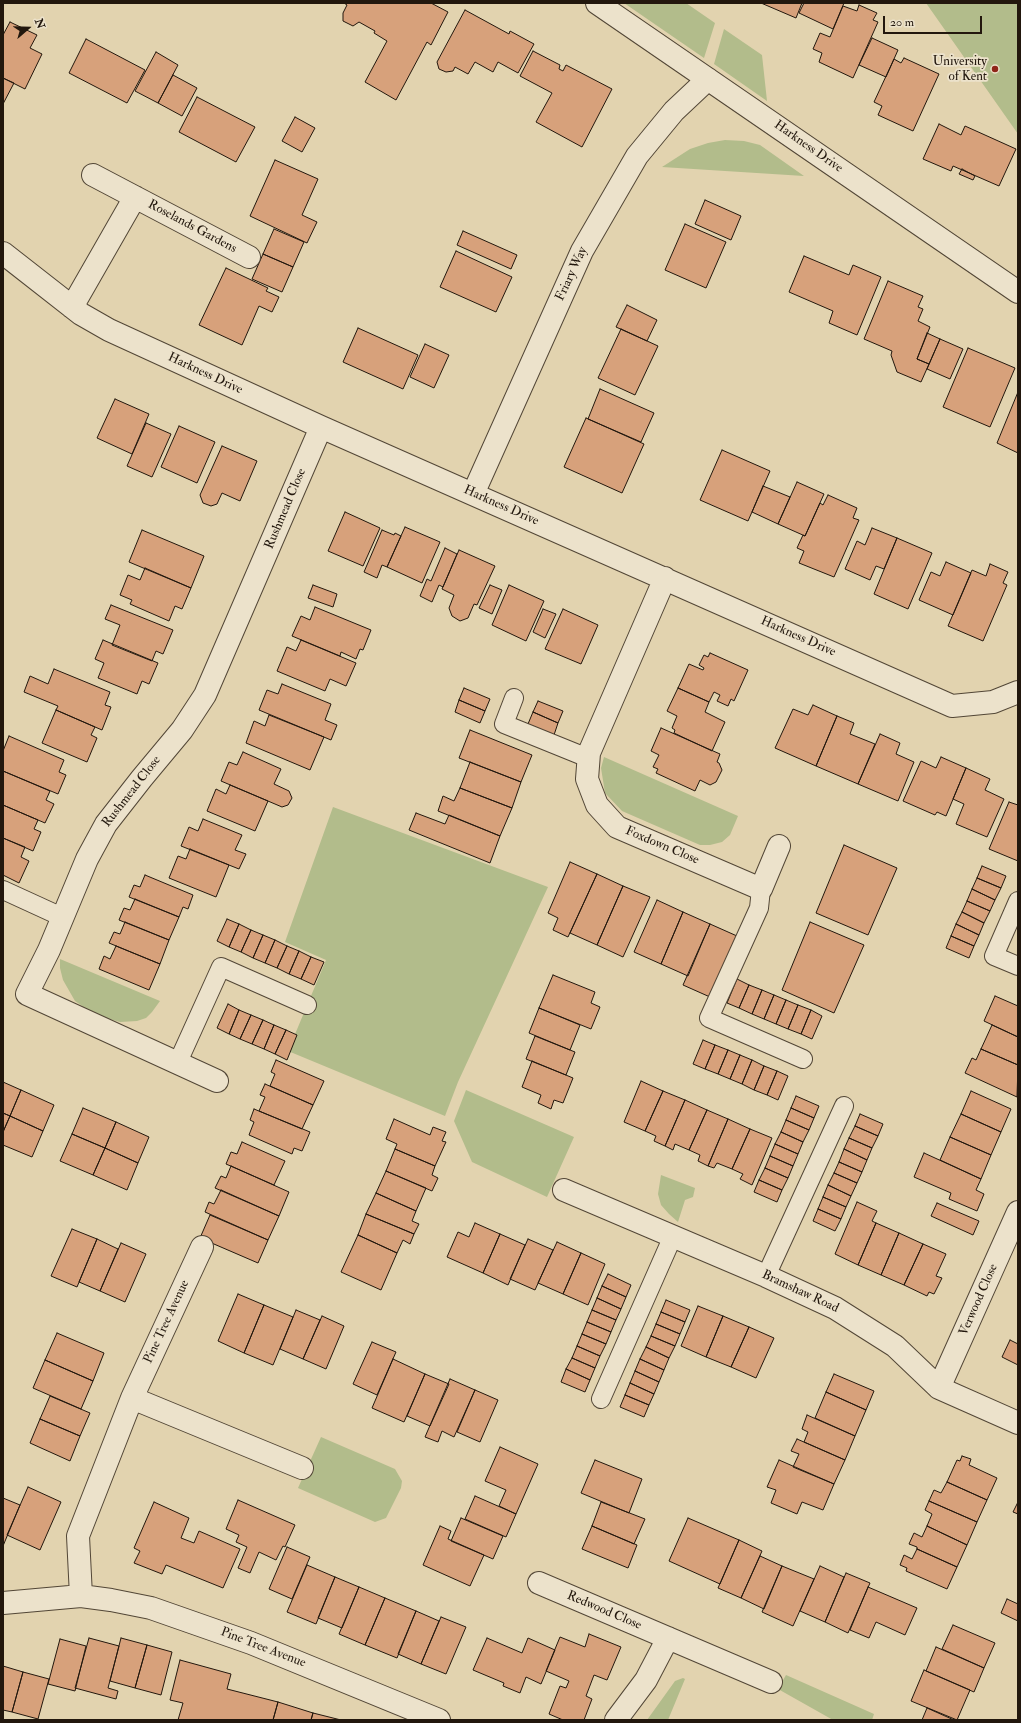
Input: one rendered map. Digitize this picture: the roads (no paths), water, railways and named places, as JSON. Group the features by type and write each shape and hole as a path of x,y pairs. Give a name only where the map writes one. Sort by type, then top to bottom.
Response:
{"street":[{"name":"Harkness Drive","path":"597,3 1018,292"},
{"name":"Friary Way","path":"473,494 582,251 637,156 674,111 708,79"},
{"name":"Roselands Gardens","path":"94,175 249,257"},
{"name":"Roselands Gardens","path":"72,307 135,197"},
{"name":"Harkness Drive","path":"3,253 81,314 109,330 321,427 952,706 992,702 1018,692"},
{"name":"Rushmead Close","path":"217,1081 27,994 49,950 87,860 106,824 182,730 206,695 321,427"},
{"name":"Foxdown Close","path":"665,578 588,758 587,779 597,805 617,827 761,889"},
{"path":"761,889 779,846"},
{"name":"Bramshaw Road","path":"564,1190 766,1276 835,1308 895,1346 939,1388 1018,1423"},
{"name":"Verwood Close","path":"939,1388 1018,1212"},
{"name":"Pine Tree Avenue","path":"80,1596 78,1536 132,1398 202,1247"},
{"path":"132,1398 302,1468"},
{"name":"Redwood Close","path":"539,1583 771,1682"},
{"name":"Pine Tree Avenue","path":"3,1603 80,1596 111,1600 151,1608 251,1643 439,1720"},
{"path":"616,1720 646,1680 668,1638"}],"lane":[{"path":"514,698 504,724 588,758"},
{"path":"761,889 759,908 710,1018 803,1059"},
{"path":"3,890 62,917"},
{"path":"1018,901 994,956 1018,966"},
{"path":"178,1062 221,967 307,1005"},
{"path":"766,1276 844,1106"},
{"path":"601,1399 673,1236"}],"place":[{"name":"University of Kent","path":"995,69"}]}
